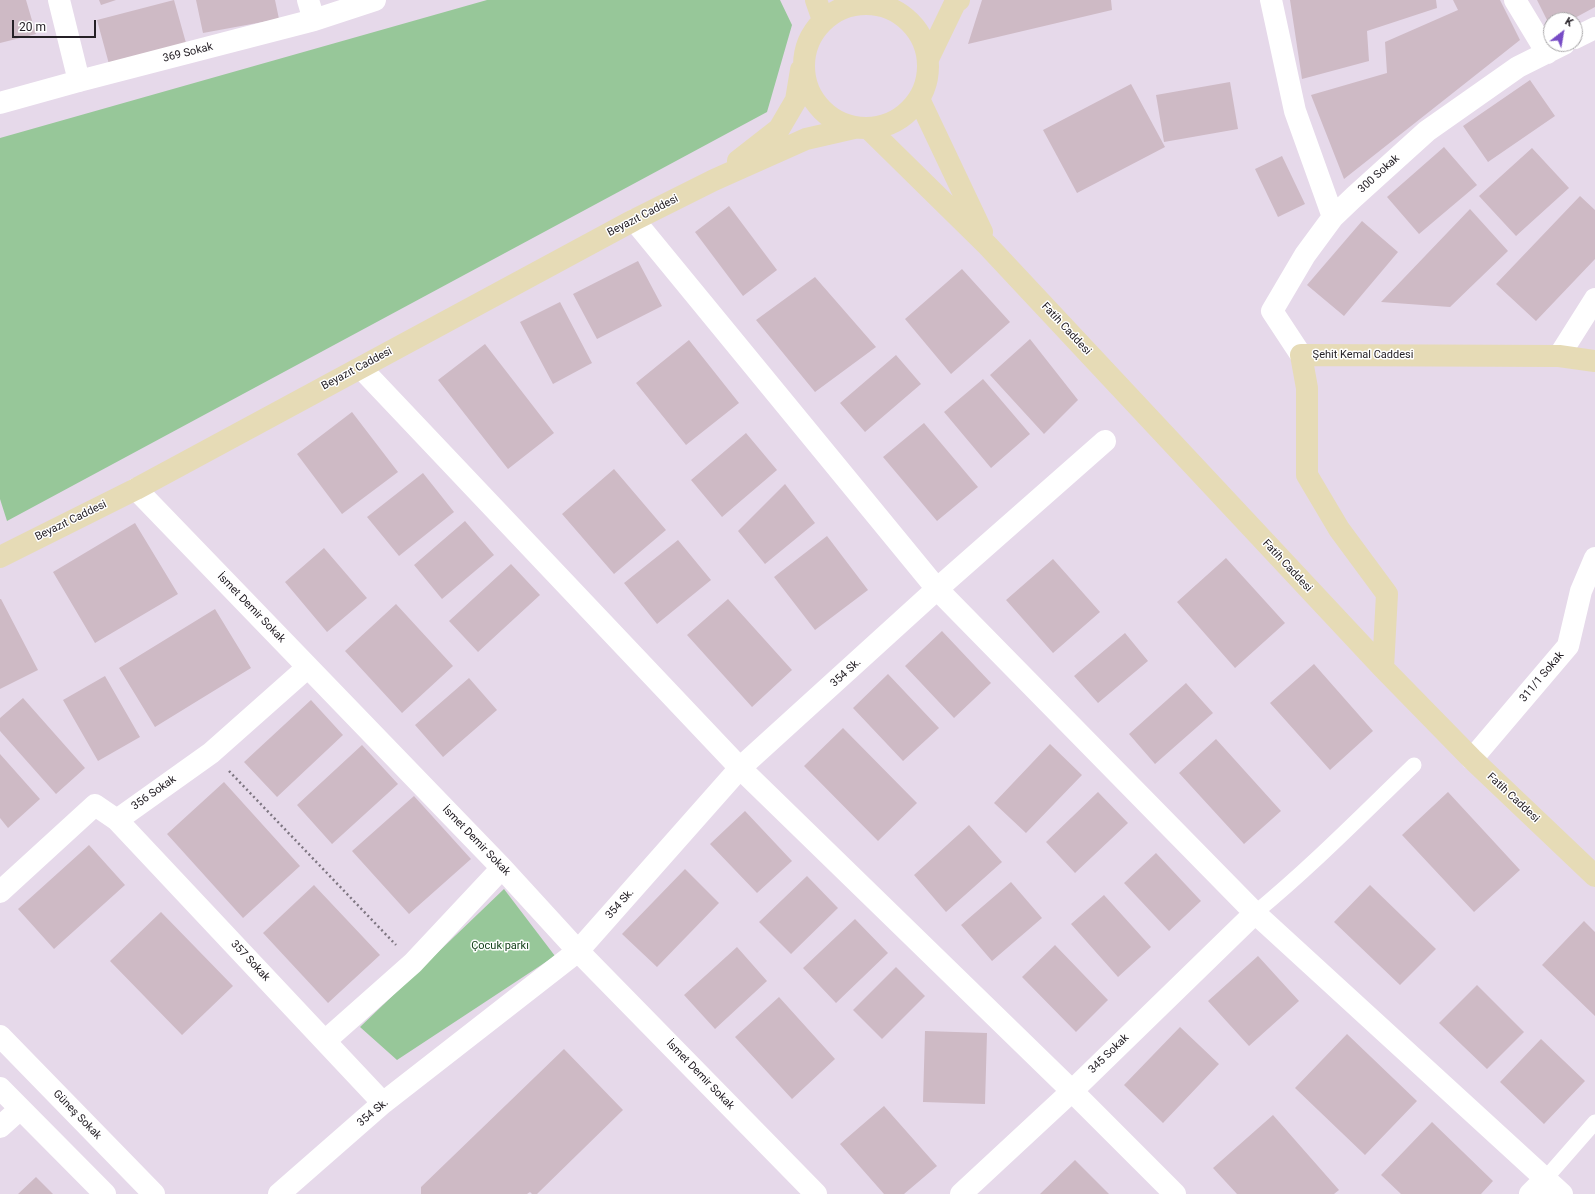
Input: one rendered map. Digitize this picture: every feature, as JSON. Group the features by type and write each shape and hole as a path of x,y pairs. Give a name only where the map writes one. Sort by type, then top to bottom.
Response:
{"street":[{"path":"59,0 79,80"},
{"name":"369 Sokak","path":"0,103 311,10 375,0"},
{"path":"816,0 823,20"},
{"path":"928,59 955,3 959,0"},
{"path":"1270,0 1295,111 1333,217"},
{"path":"1515,0 1543,34"},
{"name":"Fatih Caddesi","path":"882,2 910,22 922,38 928,59 927,80 919,99 906,114 889,125 862,128 840,123 827,115 812,100 804,79 803,58 810,37 823,20 840,4 882,2"},
{"path":"1583,34 1595,28"},
{"name":"300 Sokak","path":"1301,355 1272,311 1305,255 1333,217 1427,131 1518,67 1547,52"},
{"path":"714,180 779,129 796,100 803,58"},
{"name":"Fatih Caddesi","path":"919,99 988,246"},
{"path":"714,180 806,140 862,128"},
{"name":"Fatih Caddesi","path":"862,128 988,246 1383,668 1472,759 1595,876"},
{"name":"Beyazıt Caddesi","path":"0,557 136,489 634,220 714,180"},
{"path":"634,220 937,589 1256,913 1562,1194"},
{"path":"1559,356 1595,299"},
{"name":"Şehit Kemal Caddesi","path":"1383,668 1387,594 1339,529 1307,475 1308,388 1301,355 1559,356 1595,361"},
{"path":"361,368 740,768 1072,1091 1175,1194"},
{"name":"354 Sk.","path":"279,1194 383,1103 578,951 740,768 937,589 1105,441"},
{"name":"İsmet Demir Sokak","path":"136,489 502,868 578,951 816,1194"},
{"name":"311/1 Sokak","path":"1472,759 1568,646 1588,594 1595,558"},
{"name":"356 Sokak","path":"117,820 211,753 308,667"},
{"path":"0,892 95,806 117,820"},
{"name":"357 Sokak","path":"117,820 383,1103"},
{"path":"325,1041 413,962 502,868"},
{"name":"345 Sokak","path":"961,1194 1072,1091 1256,913"},
{"name":"Güneş Sokak","path":"0,1036 154,1194"},
{"path":"0,1088 105,1194"},
{"path":"0,1127 20,1109"},
{"path":"1530,1194 1546,1178"}],"lane":[{"path":"1256,913 1337,839 1414,765"},
{"path":"1546,1178 1595,1122"}],"path":[{"path":"211,753 413,962"}],"green space":[{"path":"487,0 780,0 792,25 767,112 7,521 0,499 0,138"},
{"name":"Çocuk parkı","path":"504,889 555,956 397,1060 360,1027"}],"building":[{"path":"0,0 26,0 36,34 0,43"},
{"path":"99,0 116,0 101,5"},
{"path":"174,0 186,43 109,64 97,20"},
{"path":"196,0 275,0 279,19 203,33"},
{"path":"982,0 1111,0 1112,10 968,44"},
{"path":"1290,0 1436,0 1437,8 1367,31 1369,61 1302,79"},
{"path":"1453,0 1500,0 1520,40 1344,179 1311,95 1387,73 1385,42 1458,10"},
{"path":"1537,0 1595,0 1595,7 1583,14 1583,12 1543,12"},
{"path":"1530,80 1555,116 1488,162 1463,126"},
{"path":"1230,82 1238,129 1164,142 1156,95"},
{"path":"1131,84 1165,147 1077,193 1043,130"},
{"path":"1444,147 1477,185 1419,234 1387,197"},
{"path":"1532,148 1569,188 1516,236 1479,196"},
{"path":"1282,156 1305,204 1278,217 1255,169"},
{"path":"1580,196 1595,210 1595,259 1536,321 1496,284"},
{"path":"729,206 777,270 743,296 695,232"},
{"path":"1470,209 1508,251 1450,307 1381,302"},
{"path":"1362,221 1398,252 1344,316 1307,285"},
{"path":"638,261 662,306 597,339 573,294"},
{"path":"962,269 1010,322 951,374 905,319"},
{"path":"815,277 876,347 815,392 756,320"},
{"path":"560,302 592,363 553,384 520,322"},
{"path":"1030,339 1078,400 1044,434 990,375"},
{"path":"689,340 739,403 686,445 636,383"},
{"path":"485,344 554,433 508,469 438,380"},
{"path":"896,355 921,384 865,432 840,403"},
{"path":"983,379 1030,434 991,468 944,412"},
{"path":"352,412 398,472 342,514 297,454"},
{"path":"924,423 978,487 937,521 883,457"},
{"path":"746,433 777,470 722,517 691,480"},
{"path":"614,469 666,530 614,574 562,514"},
{"path":"423,473 454,512 399,556 367,517"},
{"path":"785,484 815,523 765,564 738,531"},
{"path":"465,521 494,555 442,599 414,565"},
{"path":"135,523 178,594 95,643 53,572"},
{"path":"827,536 868,590 815,630 774,577"},
{"path":"678,540 711,580 657,624 624,583"},
{"path":"324,548 367,598 327,632 285,582"},
{"path":"1226,558 1285,623 1235,668 1177,602"},
{"path":"1053,559 1100,612 1053,653 1006,600"},
{"path":"511,564 540,595 478,652 449,621"},
{"path":"0,599 38,670 0,689"},
{"path":"728,599 792,670 752,707 687,635"},
{"path":"396,604 453,666 402,713 345,651"},
{"path":"215,609 251,668 155,727 119,668"},
{"path":"942,631 991,683 954,718 905,666"},
{"path":"1125,633 1148,661 1098,703 1074,676"},
{"path":"1314,664 1373,731 1330,770 1270,703"},
{"path":"888,674 939,728 903,761 853,708"},
{"path":"105,676 140,737 98,761 63,700"},
{"path":"469,678 497,710 443,757 415,725"},
{"path":"1186,683 1213,713 1155,764 1129,734"},
{"path":"23,698 85,768 56,794 0,731 0,718"},
{"path":"311,700 343,735 277,797 244,762"},
{"path":"843,728 917,803 878,841 804,766"},
{"path":"1216,739 1281,811 1244,844 1179,773"},
{"path":"1050,744 1082,775 1026,833 994,803"},
{"path":"362,745 398,784 332,844 297,805"},
{"path":"0,754 40,799 8,828 0,818"},
{"path":"224,782 300,866 243,918 167,834"},
{"path":"1098,792 1128,823 1075,873 1046,842"},
{"path":"1448,792 1520,870 1474,912 1402,835"},
{"path":"414,796 471,859 409,914 352,851"},
{"path":"745,811 792,861 757,893 710,844"},
{"path":"969,825 1002,862 946,912 914,875"},
{"path":"89,845 125,885 54,949 18,909"},
{"path":"1156,853 1201,901 1169,931 1124,883"},
{"path":"685,869 719,903 657,967 622,934"},
{"path":"807,876 838,908 791,954 759,922"},
{"path":"1011,882 1042,918 992,961 961,925"},
{"path":"314,885 380,955 328,1003 263,933"},
{"path":"1370,885 1436,949 1400,985 1334,922"},
{"path":"1104,895 1151,947 1118,977 1071,924"},
{"path":"161,912 233,986 182,1035 110,961"},
{"path":"855,919 888,953 836,1003 803,968"},
{"path":"1584,921 1595,932 1595,1016 1542,965"},
{"path":"1055,945 1108,1000 1076,1032 1022,977"},
{"path":"737,947 767,981 715,1029 684,995"},
{"path":"1258,956 1299,1001 1249,1046 1208,1001"},
{"path":"896,967 925,996 882,1039 853,1010"},
{"path":"1477,985 1524,1032 1487,1069 1439,1023"},
{"path":"779,997 835,1059 792,1099 735,1037"},
{"path":"1180,1027 1219,1064 1163,1123 1124,1085"},
{"path":"925,1031 987,1033 985,1104 923,1102"},
{"path":"1347,1034 1417,1101 1365,1155 1295,1088"},
{"path":"1541,1039 1585,1081 1544,1124 1500,1082"},
{"path":"564,1049 623,1110 537,1194 532,1194 530,1192 527,1194 421,1194 421,1187"},
{"path":"884,1106 937,1166 904,1194 884,1194 840,1144"},
{"path":"1273,1115 1339,1190 1334,1194 1237,1194 1213,1168"},
{"path":"1432,1122 1493,1181 1481,1194 1401,1194 1381,1175"},
{"path":"1075,1160 1109,1194 1040,1194"},
{"path":"36,1177 53,1194 18,1194"}]}
